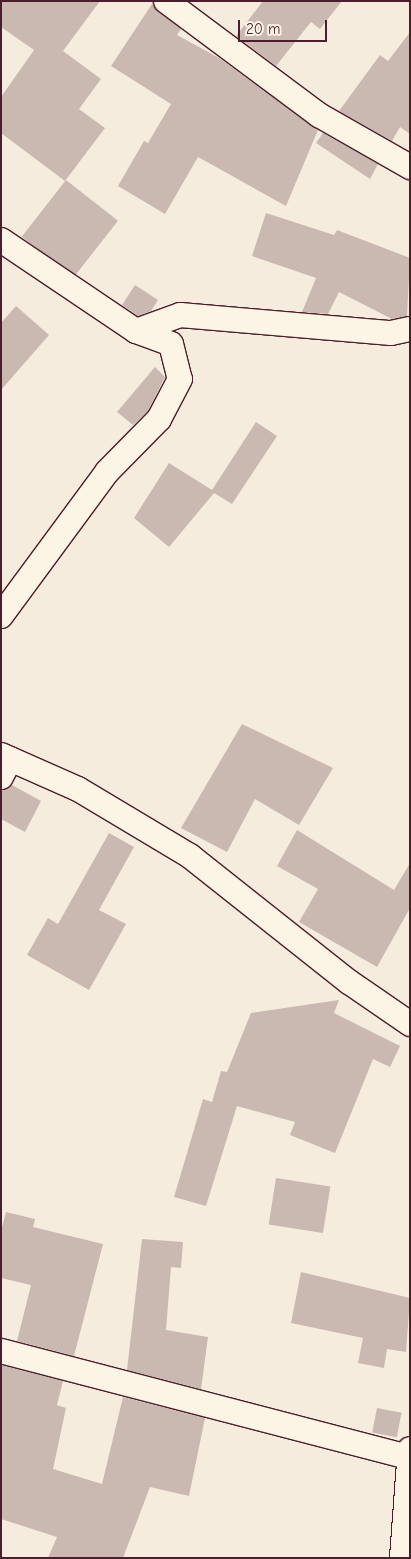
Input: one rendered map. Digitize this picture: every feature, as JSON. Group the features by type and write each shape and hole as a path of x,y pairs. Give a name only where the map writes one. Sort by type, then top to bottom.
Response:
{"street":[{"path":"166,1 319,115 410,167"},
{"path":"1,240 136,331 171,344 180,379 159,419 107,472 1,616"},
{"path":"136,331 180,315 390,333 410,328"},
{"path":"4,764 78,790 190,856 348,982 410,1024"},
{"path":"1,1351 409,1453 402,1558"}],"building":[{"path":"1,1 100,1 63,51 101,79 79,109 105,128 65,181 1,133 1,97 34,50 1,27"},
{"path":"263,1 342,1 320,29 311,22 276,66 236,36"},
{"path":"152,4 181,29 177,35 219,58 318,130 286,206 198,157 165,214 118,186 144,141 148,143 171,104 111,66"},
{"path":"410,32 410,134 400,127 392,141 339,111 380,55 388,61"},
{"path":"323,133 378,164 370,179 316,143"},
{"path":"66,180 118,221 74,277 22,237"},
{"path":"266,213 334,235 337,230 410,258 407,316 392,319 339,292 328,314 302,312 316,278 252,256"},
{"path":"135,285 158,300 151,311 138,316 122,305"},
{"path":"16,306 49,335 1,390 1,323"},
{"path":"155,367 165,377 148,411 133,425 117,412"},
{"path":"256,422 277,436 232,504 214,493 169,547 134,518 169,463 212,490"},
{"path":"242,724 333,768 299,825 255,799 227,852 181,828"},
{"path":"12,785 41,801 25,832 1,819 1,791"},
{"path":"297,830 394,890 410,863 410,908 377,967 299,922 318,889 277,866"},
{"path":"109,833 134,847 99,910 126,924 89,990 27,955 48,918 58,924"},
{"path":"339,1000 334,1013 400,1046 390,1067 373,1059 335,1153 290,1135 295,1122 237,1106 206,1206 174,1197 203,1099 212,1102 221,1071 227,1072 251,1013"},
{"path":"276,1178 330,1187 323,1233 269,1224"},
{"path":"6,1212 35,1219 33,1227 103,1244 74,1356 17,1341 31,1285 1,1278 1,1231"},
{"path":"142,1239 183,1242 181,1268 171,1267 166,1330 208,1337 201,1389 127,1370"},
{"path":"301,1272 410,1298 406,1352 387,1349 384,1368 358,1363 363,1338 291,1323"},
{"path":"1,1365 63,1381 57,1405 66,1408 53,1469 102,1484 123,1397 205,1418 189,1496 150,1487 123,1558 48,1558 57,1537 1,1519"},
{"path":"377,1408 402,1413 397,1437 372,1433"}]}
